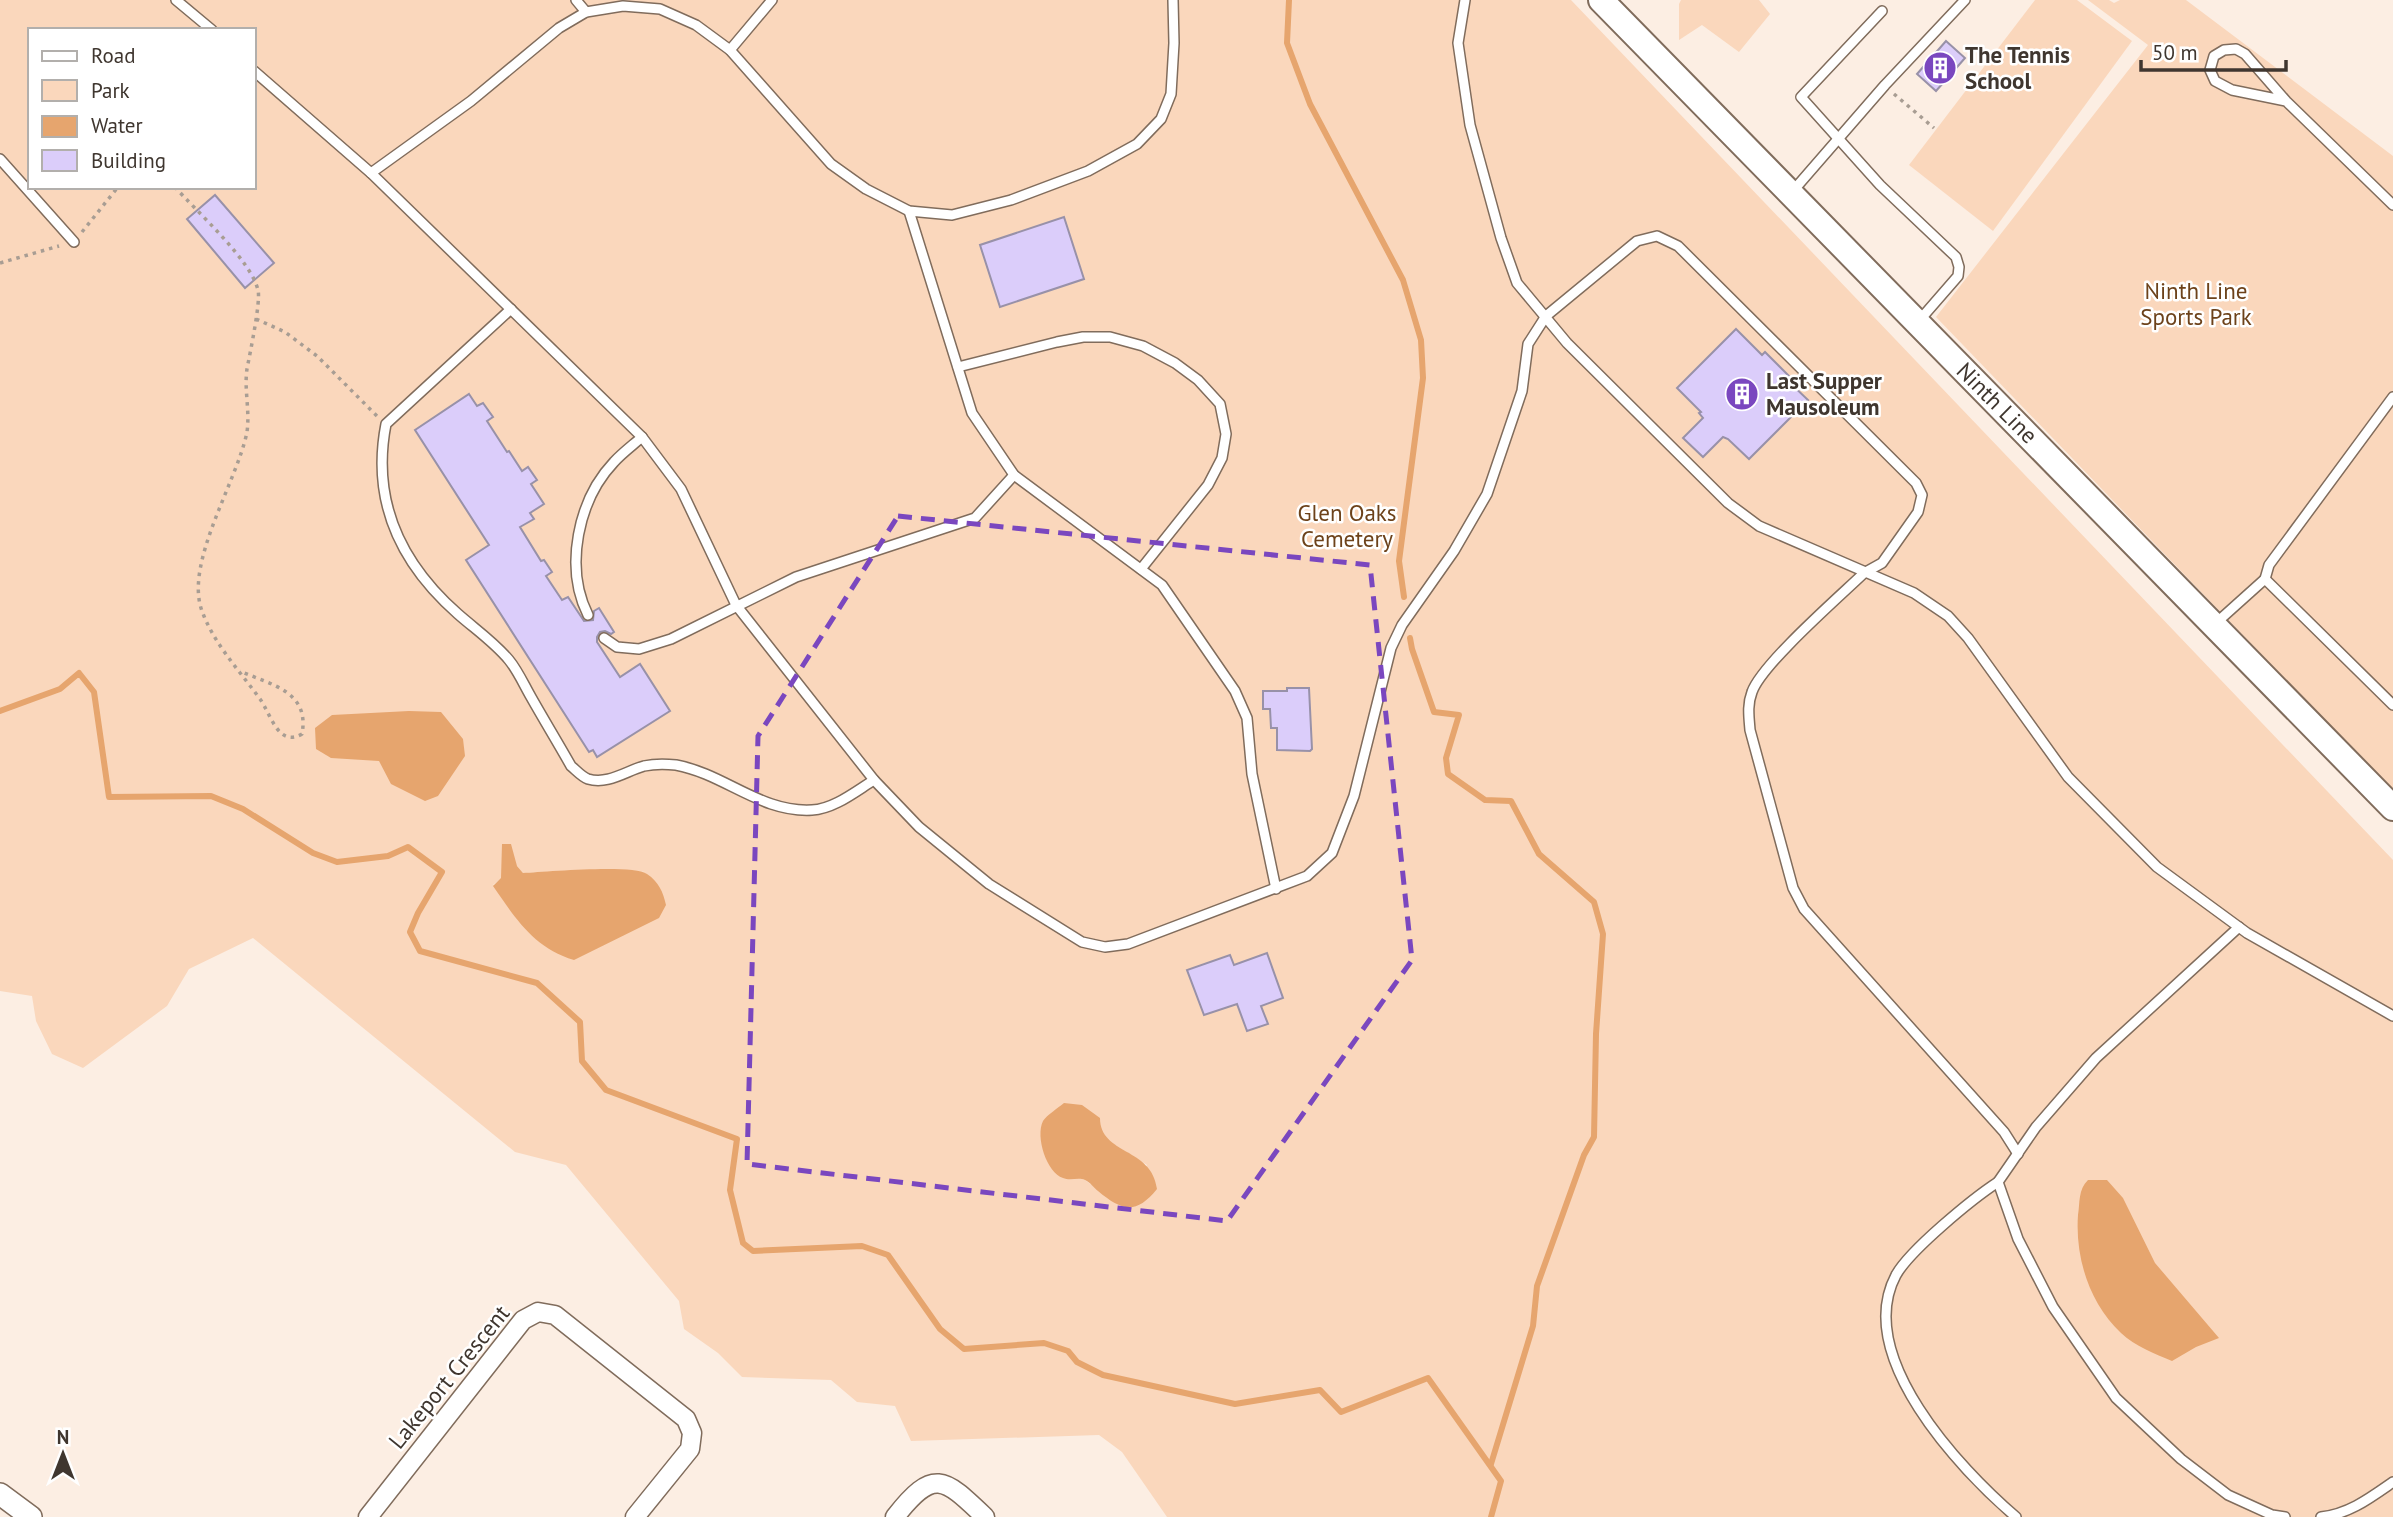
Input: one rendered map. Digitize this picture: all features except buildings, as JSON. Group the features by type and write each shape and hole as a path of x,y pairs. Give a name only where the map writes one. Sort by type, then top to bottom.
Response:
{"main road":[{"name":"Ninth Line","path":"1601,0 2393,808"}],"street":[{"name":"Lakeport Crescent","path":"368,1517 523,1320 538,1312 555,1315 686,1419 692,1433 690,1449 635,1517"},
{"path":"895,1517 913,1494 934,1484 957,1491 985,1517"},
{"path":"0,1494 31,1517"}],"lane":[{"path":"176,0 210,28"},
{"path":"576,0 586,12"},
{"path":"730,50 772,0"},
{"path":"371,173 471,101 559,28 586,12 623,6 660,9 696,25 730,50 831,163 866,189 909,211 951,215 1011,200 1088,171 1137,144 1161,119 1171,94 1173,0"},
{"path":"1465,0 1458,43 1470,125 1501,238 1517,283 1567,343 1728,503 1759,526 1914,593 1948,617 1968,638 2068,777 2157,867 2239,927 2392,1015"},
{"path":"1791,194 1885,85 1965,0"},
{"path":"1882,11 1801,97 1880,185 1956,257 1958,276 1918,322"},
{"path":"2286,101 2232,90 2215,81 2210,70 2214,56 2224,50 2235,49 2245,54 2286,101 2393,205"},
{"path":"256,73 371,173 642,437 681,489 736,605 874,780 919,827 989,884 1082,942 1105,947 1128,944 1276,889 1307,876 1332,853 1354,796 1391,648 1402,625 1454,551 1487,494 1522,391 1528,344 1546,316 1637,241 1657,236 1678,246 1916,483 1922,495 1918,512 1882,563 1866,572 1777,659 1753,689 1748,707 1750,730 1793,888 1804,909 2004,1132 2018,1154"},
{"path":"0,159 74,242"},
{"path":"909,211 972,414 1014,475 1162,585 1235,691 1247,718 1252,774 1276,889"},
{"path":"511,309 386,424 381,450 381,481 390,522 410,561 433,589 458,614 488,637 511,662 571,766 587,779 607,780 646,766 676,765 711,776 763,803 790,810 815,810 839,801 874,780"},
{"path":"958,367 1057,342 1083,337 1110,337 1143,346 1175,363 1198,380 1220,404 1226,434 1222,458 1208,485 1141,569"},
{"path":"2214,624 2265,579 2269,565 2393,397"},
{"path":"589,615 578,586 577,575 576,554 582,521 592,493 612,464 642,437"},
{"path":"604,638 617,647 639,649 671,639 796,577 975,517 1014,475"},
{"path":"2265,579 2393,705"},
{"path":"2016,1517 1961,1465 1909,1394 1894,1357 1888,1317 1889,1296 1896,1276 1906,1261 1977,1195 1997,1182 2036,1127 2096,1058 2239,927"},
{"path":"1997,1182 2018,1239 2053,1307 2116,1398 2181,1459 2228,1495 2255,1513 2285,1517"},
{"path":"2321,1517 2333,1516 2359,1506 2393,1482"}],"path":[{"path":"1885,85 1934,128"},
{"path":"176,189 249,269 259,291 246,376 247,431 241,455 203,555 199,580 200,607 223,652 269,710 278,730 286,738 295,738 302,734 302,711 291,694 240,671"},
{"path":"255,319 285,331 317,356 386,424"}],"highlighted area":[{"path":"898,516 1370,565 1412,960 1227,1221 747,1164 758,736"}],"green space":[{"name":"Glen Oaks Cemetery","path":"0,0 1571,0 2393,860 2393,1517 1167,1517 1122,1452 1099,1435 911,1441 895,1406 857,1402 831,1380 742,1377 718,1353 684,1329 679,1301 566,1165 515,1152 253,938 189,969 167,1006 83,1068 52,1054 36,1021 32,996 0,991","holes":["517,866 523,873 626,870 645,872 493,885","1100,1129 1109,1141 1147,1165 1120,1206 1085,1180"]},
{"path":"1681,0 1759,0 1770,14 1739,52 1702,25 1679,40"},
{"path":"2035,0 2077,0 2132,41 1993,231 1909,165"},
{"name":"Ninth Line Sports Park","path":"2088,0 2109,0 2114,3 2120,0 2186,0 2393,156 2393,791 1936,317 2148,45"}],"water":[{"path":"441,712 463,739 465,756 438,796 425,801 391,784 379,761 331,758 316,749 315,728 332,715"},
{"path":"502,844 511,844 517,866 523,873 607,869 639,871 655,880 666,905 659,918 574,960 560,955 527,931 493,886 501,878"},
{"path":"1064,1103 1082,1105 1100,1118 1102,1130 1108,1139 1146,1165 1153,1175 1157,1189 1142,1203 1129,1207 1114,1203 1087,1181 1063,1178 1052,1169 1044,1154 1041,1128 1043,1121"},
{"path":"2088,1180 2107,1180 2123,1198 2155,1263 2219,1338 2172,1361 2132,1342 2110,1321 2100,1308 2086,1279 2079,1247 2080,1196"}],"waterway":[{"path":"1289,0 1287,43 1310,104 1403,280 1421,340 1423,378 1399,561 1404,597"},
{"path":"1410,638 1434,712 1459,715 1446,758 1448,774 1485,800 1511,801 1539,854 1594,902 1603,934 1596,1034 1594,1137 1584,1155 1537,1286 1533,1326 1491,1464"},
{"path":"0,711 60,689 79,673 94,692 109,797 211,796 243,809 313,853 337,862 388,856 408,847 442,872 410,932 420,951 537,983 580,1022 582,1061 606,1090 737,1139 730,1190 743,1243 753,1251 862,1246 888,1255 940,1329 964,1349 1044,1343 1068,1351 1077,1362 1103,1375 1235,1404 1320,1390 1341,1412 1428,1378 1501,1481 1491,1517"}],"place":[{"name":"The Tennis School","path":"1940,68"},
{"name":"Last Supper Mausoleum","path":"1742,394"}]}
